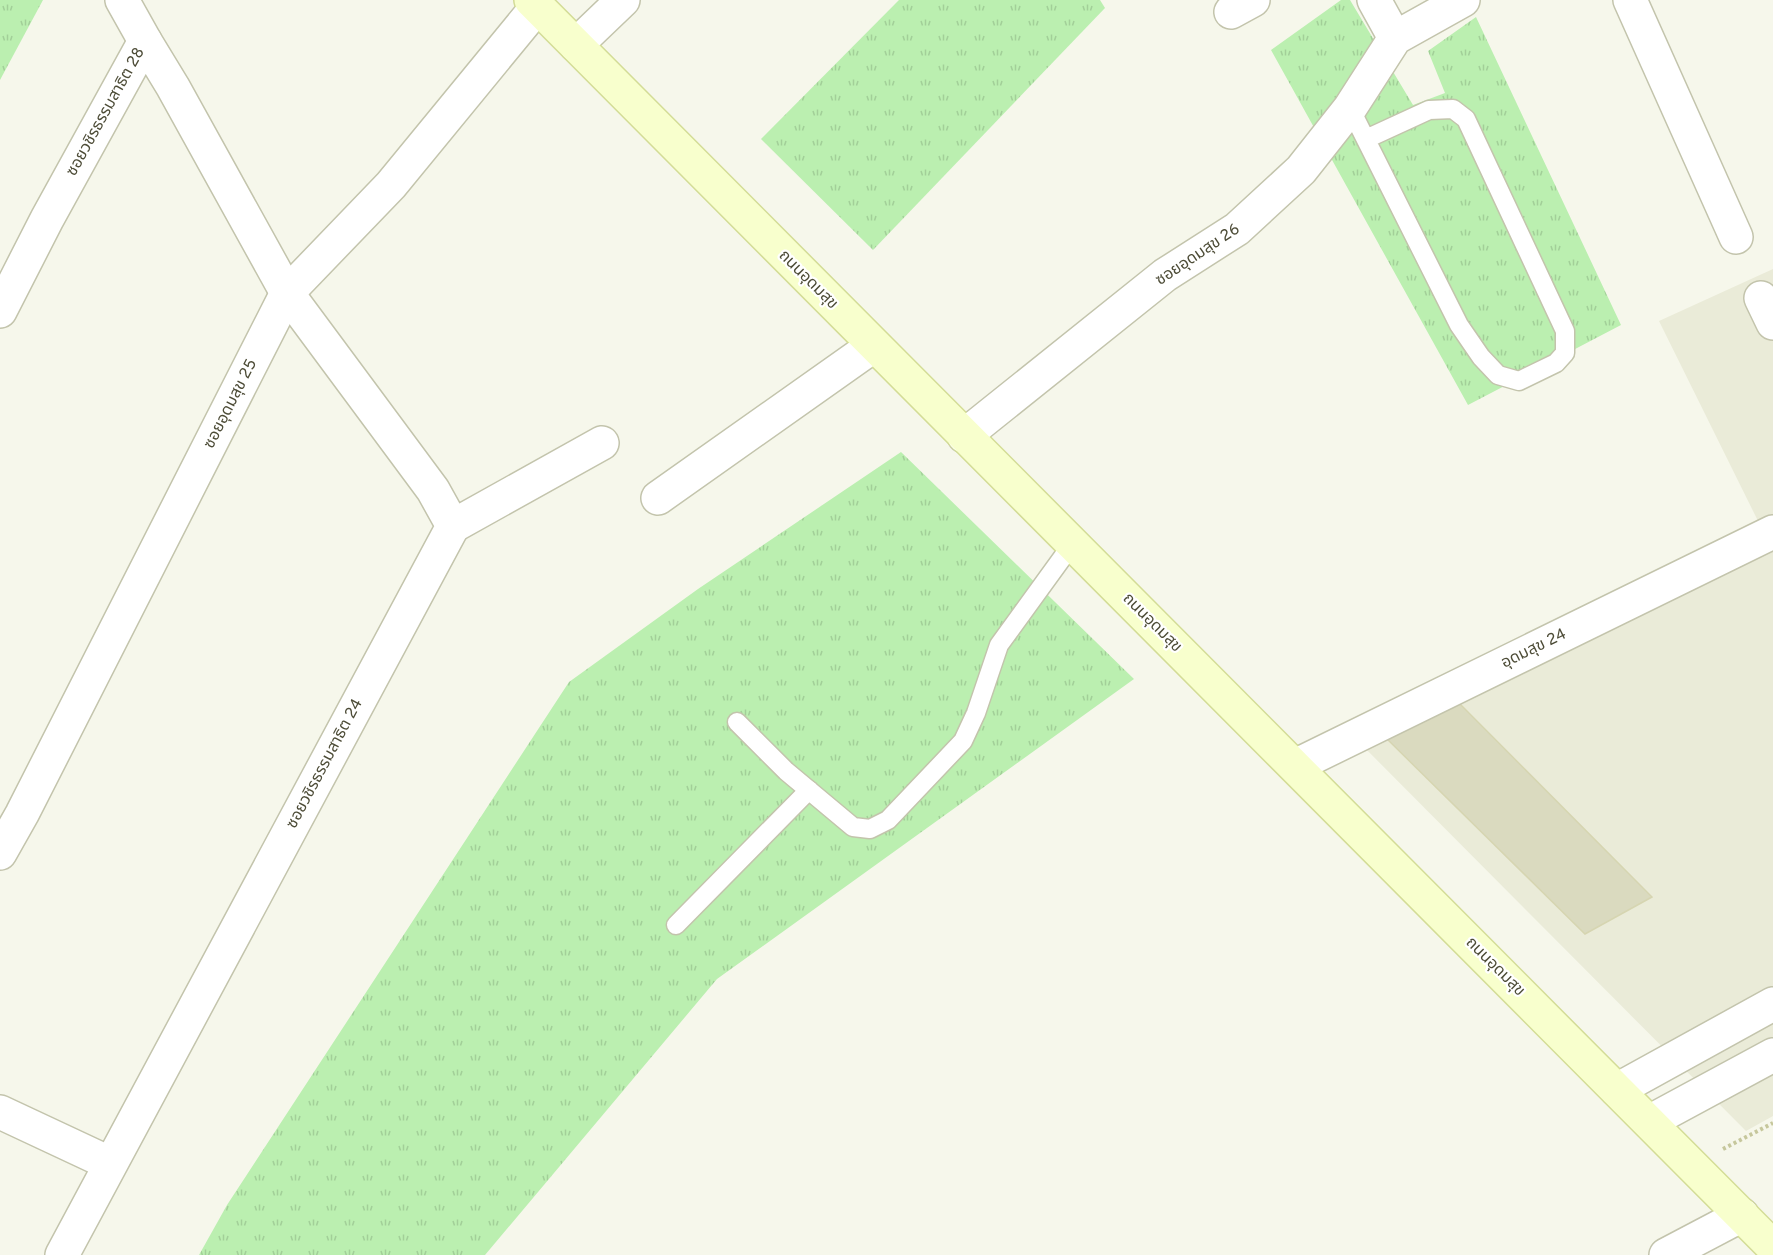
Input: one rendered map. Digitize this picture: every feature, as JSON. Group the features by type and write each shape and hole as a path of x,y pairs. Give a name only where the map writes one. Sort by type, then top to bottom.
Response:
{"main road":[{"name":"ถนนอุดมสุข","path":"534,4 1773,1246"}],"street":[{"path":"122,0 145,41"},
{"path":"576,45 623,0"},
{"path":"1374,0 1395,38"},
{"path":"1630,0 1736,237"},
{"name":"ซอยอุดมสุข 26","path":"964,436 1165,275 1238,229 1301,170 1350,108 1395,38 1455,2"},
{"name":"ซอยอุดมสุข 25","path":"0,853 33,793 287,292 391,185 534,4"},
{"name":"ซอยวชิรธรรมสาธิต 28","path":"0,312 47,219 145,41 287,292"},
{"path":"287,292 433,490 453,526 602,443"},
{"path":"658,498 873,346"},
{"name":"ซอยวชิรธรรมสาธิต 24","path":"62,1255 109,1163 453,526"},
{"name":"อุดมสุข 24","path":"1295,766 1773,532"},
{"path":"1617,1090 1773,1005"},
{"path":"1649,1122 1773,1055"},
{"path":"0,1112 109,1163"},
{"path":"1666,1255 1742,1215"}],"lane":[{"path":"1350,108 1459,325 1481,357 1498,375 1519,381 1556,363 1565,354 1565,331 1466,119 1453,109 1429,110 1366,139"},
{"path":"736,723 786,771 853,827 870,830 888,820 963,741 976,713 999,645 1073,543"},
{"path":"676,925 809,790"}],"path":[{"path":"1692,1164 1773,1123"}],"shaded area":[{"path":"1773,269 1773,1116 1746,1131 1342,725 1758,521 1659,321"}],"green space":[{"path":"0,0 43,0 0,80"},
{"path":"899,0 1100,0 1105,8 873,250 761,139"},
{"path":"1341,0 1350,0 1413,105 1445,93 1428,51 1476,17 1621,325 1468,405 1271,50"},
{"path":"901,452 1134,679 717,979 485,1255 199,1255 227,1205 569,682 698,589"}],"building":[{"path":"1456,700 1652,897 1585,934 1386,738"}]}
